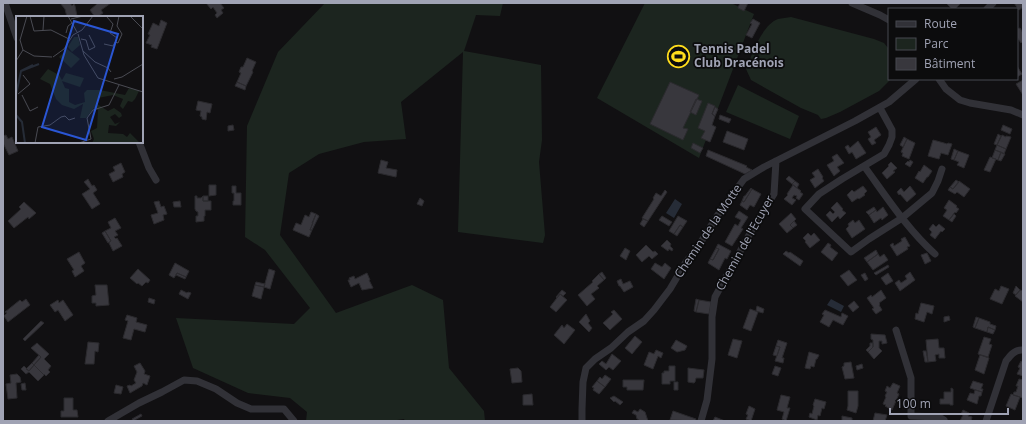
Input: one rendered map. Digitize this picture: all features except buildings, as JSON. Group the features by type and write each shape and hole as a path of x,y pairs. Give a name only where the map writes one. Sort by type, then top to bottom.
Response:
{"street":[{"path":"5,3 16,35"},
{"path":"852,3 888,19"},
{"name":"Chemin de la Motte","path":"582,421 583,382 586,368 628,332 644,321 654,310 670,289 686,262 701,242 716,216 744,179 764,166 880,108 915,80"},
{"path":"940,80 946,89 960,100 1011,110 1023,115"},
{"path":"880,108 892,130 892,137 884,154 818,194 805,209 851,252 902,218 932,193 942,169"},
{"path":"138,143 156,180"},
{"name":"Chemin de l'Ecuyer","path":"701,421 707,400 712,359 712,317 715,297 753,228 774,194 776,160"},
{"path":"864,166 902,218 924,244 935,254"},
{"path":"896,330 911,378 911,416 939,417 944,420 943,421"},
{"path":"986,421 1006,361 1012,353 1023,350"},
{"path":"108,421 138,403 184,380 197,381 251,409 284,409 294,421"}],"green space":[{"path":"325,3 503,3 500,16 476,15 464,51 541,65 542,140 539,162 545,235 543,243 458,232 463,52 401,102 406,139 364,142 319,154 289,173 280,235 336,313 412,285 443,300 449,368 484,411 485,421 405,421 404,419 390,421 306,421 307,412 290,398 248,393 193,368 176,318 294,324 310,308 265,250 245,237 247,126 278,52"},
{"name":"Tennis Padel Club Dracénois","path":"645,3 731,3 754,14 699,158 597,98"},
{"path":"791,17 884,43 888,48 888,80 890,80 879,91 840,112 821,119 818,115 801,108 751,80 746,69 762,34 772,22 778,19"},
{"path":"738,85 799,116 790,139 726,112"}],"shaded area":[{"path":"675,199 682,204 674,218 666,213"},
{"path":"831,299 844,306 841,312 827,305"}],"place":[{"name":"Tennis Padel Club Dracénois","path":"678,56"}]}
